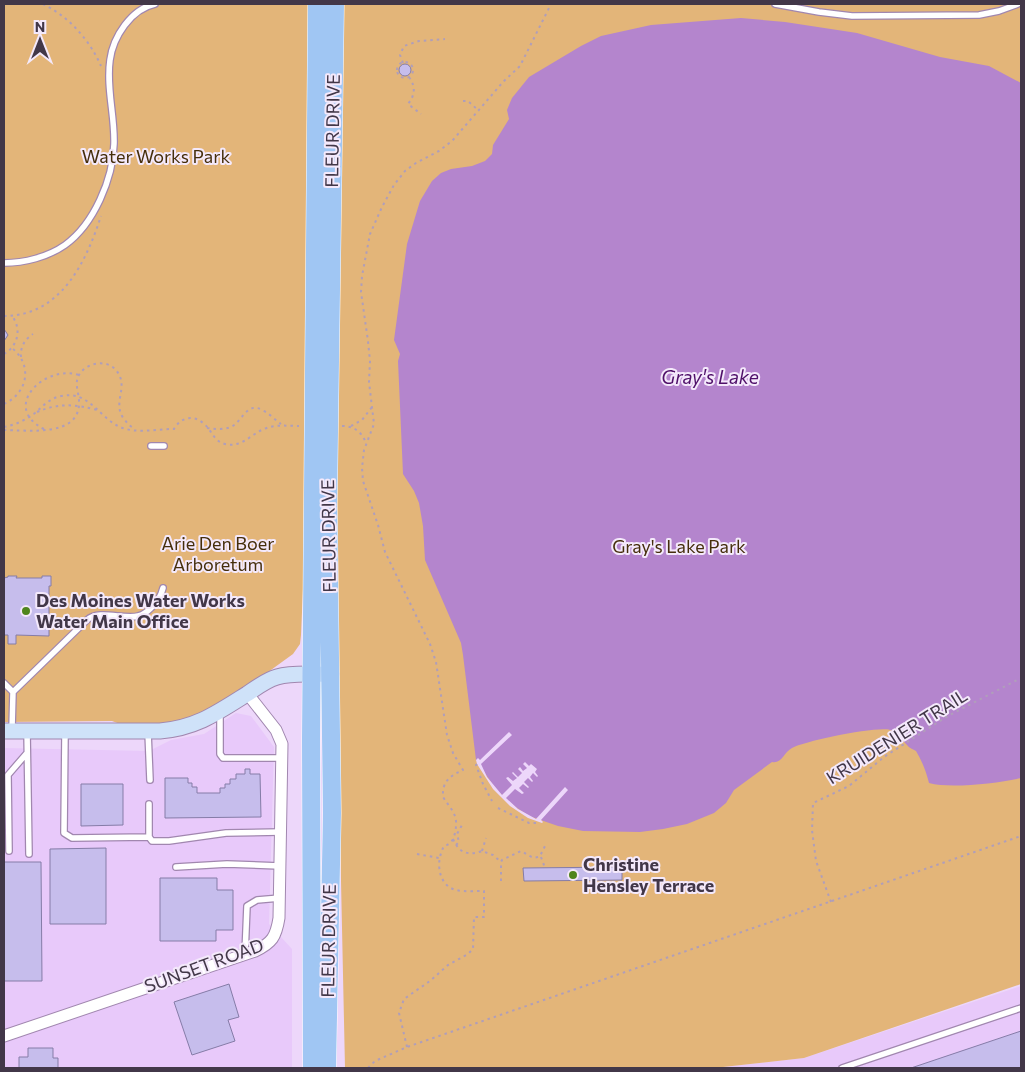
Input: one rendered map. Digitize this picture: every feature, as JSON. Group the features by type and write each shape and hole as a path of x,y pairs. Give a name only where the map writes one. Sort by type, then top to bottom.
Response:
{"main road":[{"name":"FLEUR DRIVE","path":"317,4 312,675 320,1036 327,1068"},
{"name":"FLEUR DRIVE","path":"312,1068 320,1036 332,813 328,504 335,4"}],"street":[{"path":"14,731 177,730 199,723 277,677 331,674"},
{"name":"SUNSET ROAD","path":"4,1036 245,954 266,946 272,939 277,930 279,918 283,758 280,736 248,693"}],"lane":[{"path":"4,263 32,260 66,245 91,216 104,192 112,163 114,121 110,62 113,48 117,36 129,20 142,9 155,4"},
{"path":"775,4 852,16 979,15 999,12 1018,4"},
{"path":"150,446 164,446"},
{"path":"13,692 90,617 106,615 137,617 147,612 156,604 163,588"},
{"path":"4,683 13,692 14,731 27,753 29,854"},
{"path":"220,710 220,754 223,758 283,758"},
{"path":"65,731 64,833 72,838 149,837"},
{"path":"148,731 150,780"},
{"path":"9,851 8,775 27,753"},
{"path":"149,804 149,837 152,841 168,841 226,834 281,832"},
{"path":"176,867 227,864 280,866"},
{"path":"245,954 247,906 257,900 280,898"},
{"path":"842,1068 1021,1008"}],"path":[{"path":"42,4 80,31 90,44 103,70"},
{"path":"407,1047 399,1013 404,999 430,981 448,965 468,954 473,949 474,918 484,917 484,891 457,891 440,875 442,848 453,839 456,826 454,812 443,797 442,791 444,783 448,778 463,770 453,753 447,735 436,662 430,644 384,552 378,525 362,475 366,444 374,424 369,382 369,354 361,292 365,257 370,234 394,185 416,163 440,151 452,141 503,82 520,66 551,4"},
{"path":"403,63 400,55 404,46 419,41 445,38"},
{"path":"403,63 409,63 413,68 412,74 409,77 402,77 398,73 398,67 403,63"},
{"path":"409,77 414,88 408,104 421,114"},
{"path":"463,101 468,101 479,111"},
{"path":"4,316 27,312 46,303 68,285 84,260 101,215"},
{"path":"4,354 12,348 17,339 16,322 12,316"},
{"path":"21,358 22,348 27,338 33,334"},
{"path":"4,404 17,396 24,383 25,368 21,358 12,348"},
{"path":"4,429 55,430 71,422 77,415 79,406 77,386 79,375 94,363 103,363 116,370 122,382 119,401 122,416 131,427 141,430"},
{"path":"47,430 37,425 29,417 25,410 25,399 33,387 60,373 79,375"},
{"path":"4,429 29,417 54,398 62,396 79,396 92,403 110,422 126,429 174,429 180,422 189,418 199,420 210,434 224,444 235,444 246,440 265,428 282,425 299,426"},
{"path":"34,413 55,406 79,406 100,410"},
{"path":"342,426 351,426 362,420 372,407"},
{"path":"207,428 231,427 248,410 256,408 264,410 282,425"},
{"path":"351,426 360,433 366,444"},
{"name":"KRUIDENIER TRAIL","path":"831,902 816,861 812,830 812,803 849,786 884,757 946,717 1021,678"},
{"path":"477,764 478,772 492,801"},
{"path":"498,808 529,823 536,823"},
{"path":"456,845 459,842 457,834 462,825"},
{"path":"368,1068 376,1061 407,1047 1021,836"},
{"path":"482,851 486,838"},
{"path":"453,839 462,852 467,854 482,851 493,855 501,862 501,881"},
{"path":"501,862 519,852 533,858 540,856 545,846"},
{"path":"417,854 440,858"},
{"path":"540,856 545,868"}],"shaded area":[{"path":"236,713 251,716 274,747 269,924 292,949 292,1068 4,1068 4,748 149,751 171,740 204,734"},
{"path":"1021,986 1021,1068 714,1068 804,1058"}],"green space":[{"name":"Water Works Park","path":"4,4 311,4 304,566 300,644 293,654 220,707 170,726 123,725 112,721 4,722"},
{"name":"Gray's Lake","path":"342,4 1021,4 1021,984 804,1058 714,1068 345,1068 337,693 337,401"}],"water":[{"name":"Gray's Lake","path":"741,18 785,22 857,33 940,57 989,66 1021,83 1021,778 962,785 929,783 924,766 916,751 909,747 893,731 883,729 871,730 825,738 792,748 781,760 772,762 734,790 726,803 714,813 687,824 640,832 583,831 558,826 529,816 511,804 495,788 476,760 461,643 425,560 423,526 419,503 403,474 398,361 400,354 394,340 407,244 420,201 432,181 441,173 451,169 472,166 485,161 492,154 493,145 509,119 507,110 512,98 529,77 601,36 651,25"}],"pier":[{"path":"509,732 512,735 481,764 487,777 502,795 512,785 506,778 508,777 513,781 517,778 512,773 518,777 522,773 518,769 520,767 523,771 527,768 523,764 525,762 537,769 535,772 538,776 533,773 530,777 532,782 528,778 524,782 529,787 523,784 519,788 524,793 522,794 515,789 506,798 518,809 536,819 565,787 568,790 541,820 542,823 528,818 510,806 493,789 477,764 476,760 478,758 480,760"}],"building":[{"path":"403,64 407,64 411,70 407,76 403,76 399,72 399,68"},
{"path":"4,329 8,335 4,341"},
{"name":"Des Moines Water Works Water Main Office","path":"17,576 16,578 42,578 42,576 51,576 51,586 49,586 49,636 16,635 16,644 8,644 8,635 4,635 4,578"},
{"path":"245,769 250,769 250,774 260,774 261,817 165,818 165,778 188,778 188,783 192,783 192,787 197,787 197,793 220,793 220,788 225,788 225,784 230,784 230,779 236,779 236,774 245,774"},
{"path":"81,784 123,784 123,825 81,826"},
{"path":"106,848 106,924 50,924 50,849"},
{"path":"4,862 41,862 42,981 4,981"},
{"name":"Christine Hensley Terrace","path":"622,867 622,880 524,881 523,868"},
{"path":"160,878 217,878 217,890 233,890 233,930 216,930 216,941 160,941"},
{"path":"229,984 239,1017 228,1020 235,1041 192,1055 174,1002"},
{"path":"1021,1031 1021,1068 911,1068"},
{"path":"28,1048 53,1048 53,1058 58,1058 58,1068 19,1068 19,1057 28,1057"}],"place":[{"name":"Des Moines Water Works Water Main Office","path":"26,611"},
{"name":"Christine Hensley Terrace","path":"573,875"}],"park label":[{"name":"Gray's Lake Park","path":"679,547"},
{"name":"Arie Den Boer Arboretum","path":"218,554"}]}
